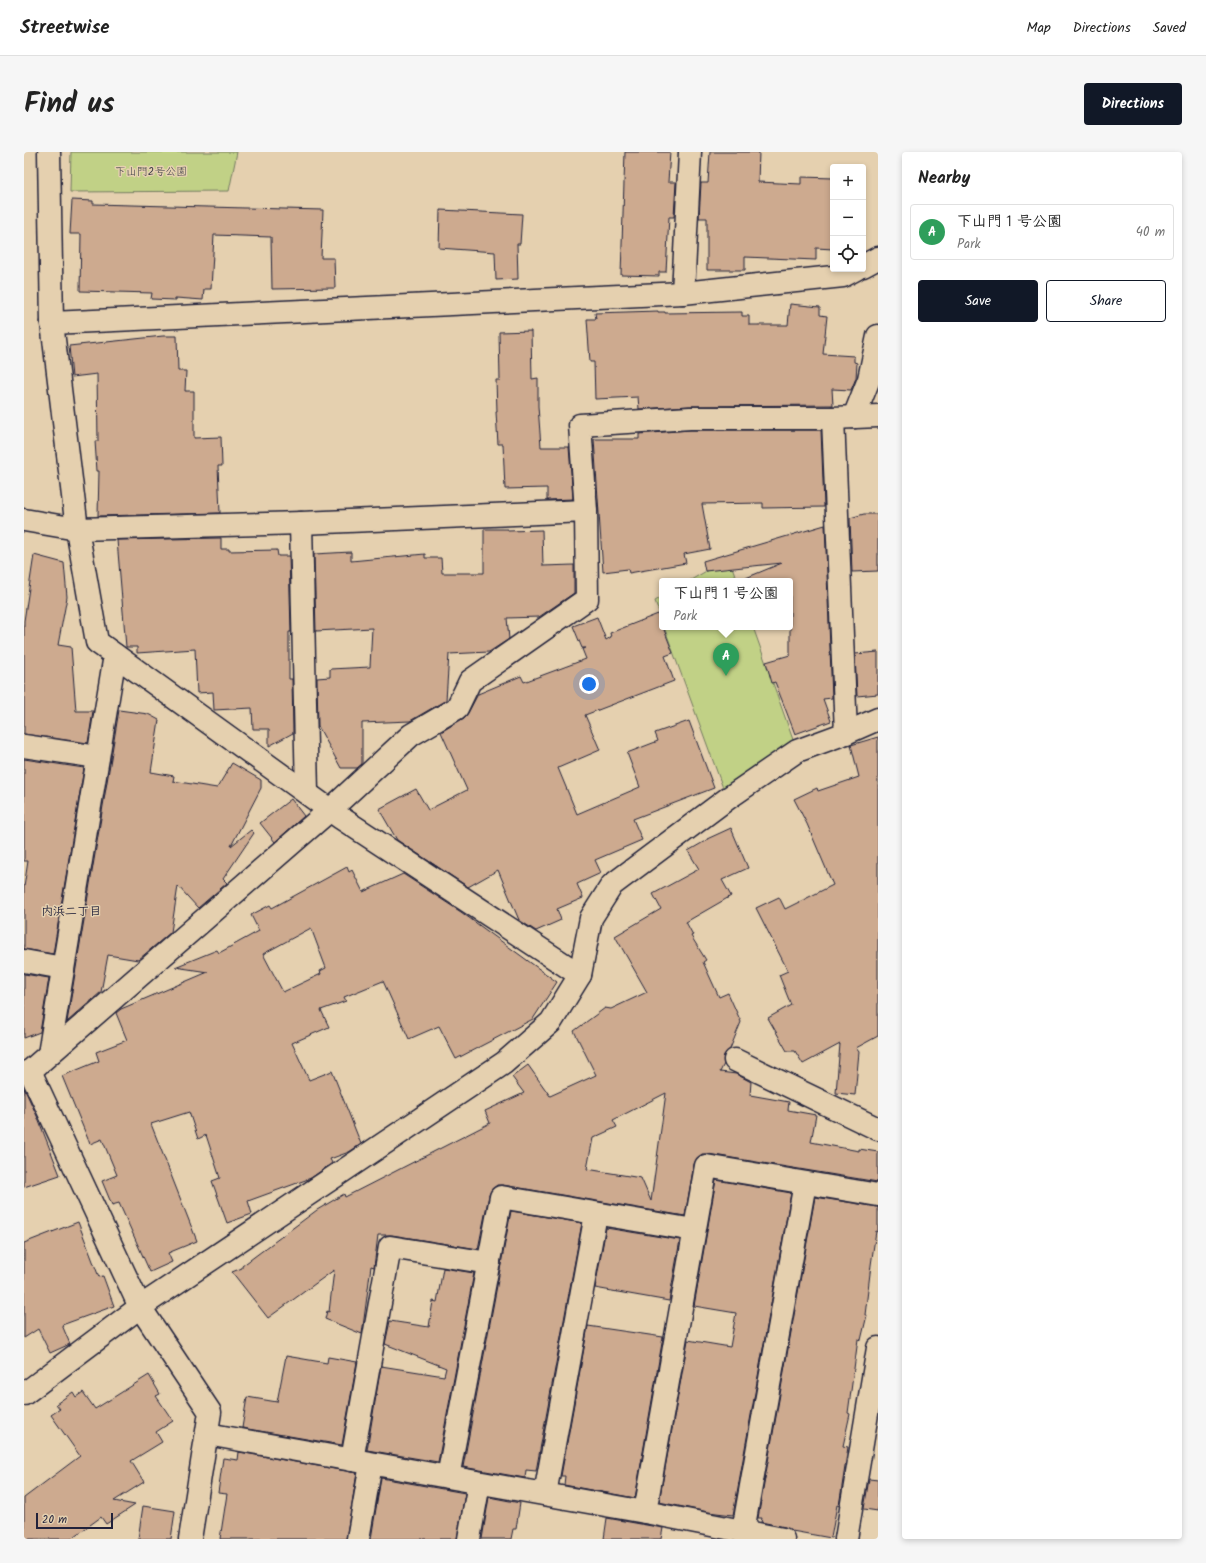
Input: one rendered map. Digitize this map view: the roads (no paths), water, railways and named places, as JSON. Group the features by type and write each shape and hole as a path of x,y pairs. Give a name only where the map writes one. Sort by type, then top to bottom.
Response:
{"street":[{"path":"50,152 52,323 77,529 97,642 330,810 580,976"},
{"path":"684,293 690,152"},
{"path":"866,264 878,258"},
{"path":"52,323 684,293 843,276 850,272"},
{"path":"846,733 844,417 869,379 878,336"},
{"path":"190,1539 210,1412 140,1307 27,1072 330,810 411,736 457,708 470,682 587,599 586,511 580,425 690,418 878,416"},
{"path":"24,520 77,529 301,523 586,511"},
{"path":"301,523 307,793"},
{"path":"49,1054 115,655"},
{"path":"24,1394 140,1307 504,1063 551,1022 580,976 591,918 612,885 727,799 797,751 846,733 878,719"},
{"path":"24,746 98,757"},
{"path":"24,961 63,968"},
{"path":"734,1060 878,1129"},
{"path":"646,1512 706,1166 878,1195"},
{"path":"743,1531 805,1183"},
{"path":"448,1477 501,1197 694,1230"},
{"path":"545,1494 596,1214"},
{"path":"358,1539 361,1462 390,1246 488,1263"},
{"path":"846,1539 875,1386 878,1348"},
{"path":"207,1434 646,1512 783,1539"},
{"path":"469,1539 479,1483"}],"place":[{"name":"下山門１号公園","path":"726,676"}],"district":[{"name":"内浜二丁目","path":"71,911"}],"park label":[{"name":"下山門2号公園","path":"151,172"}]}
